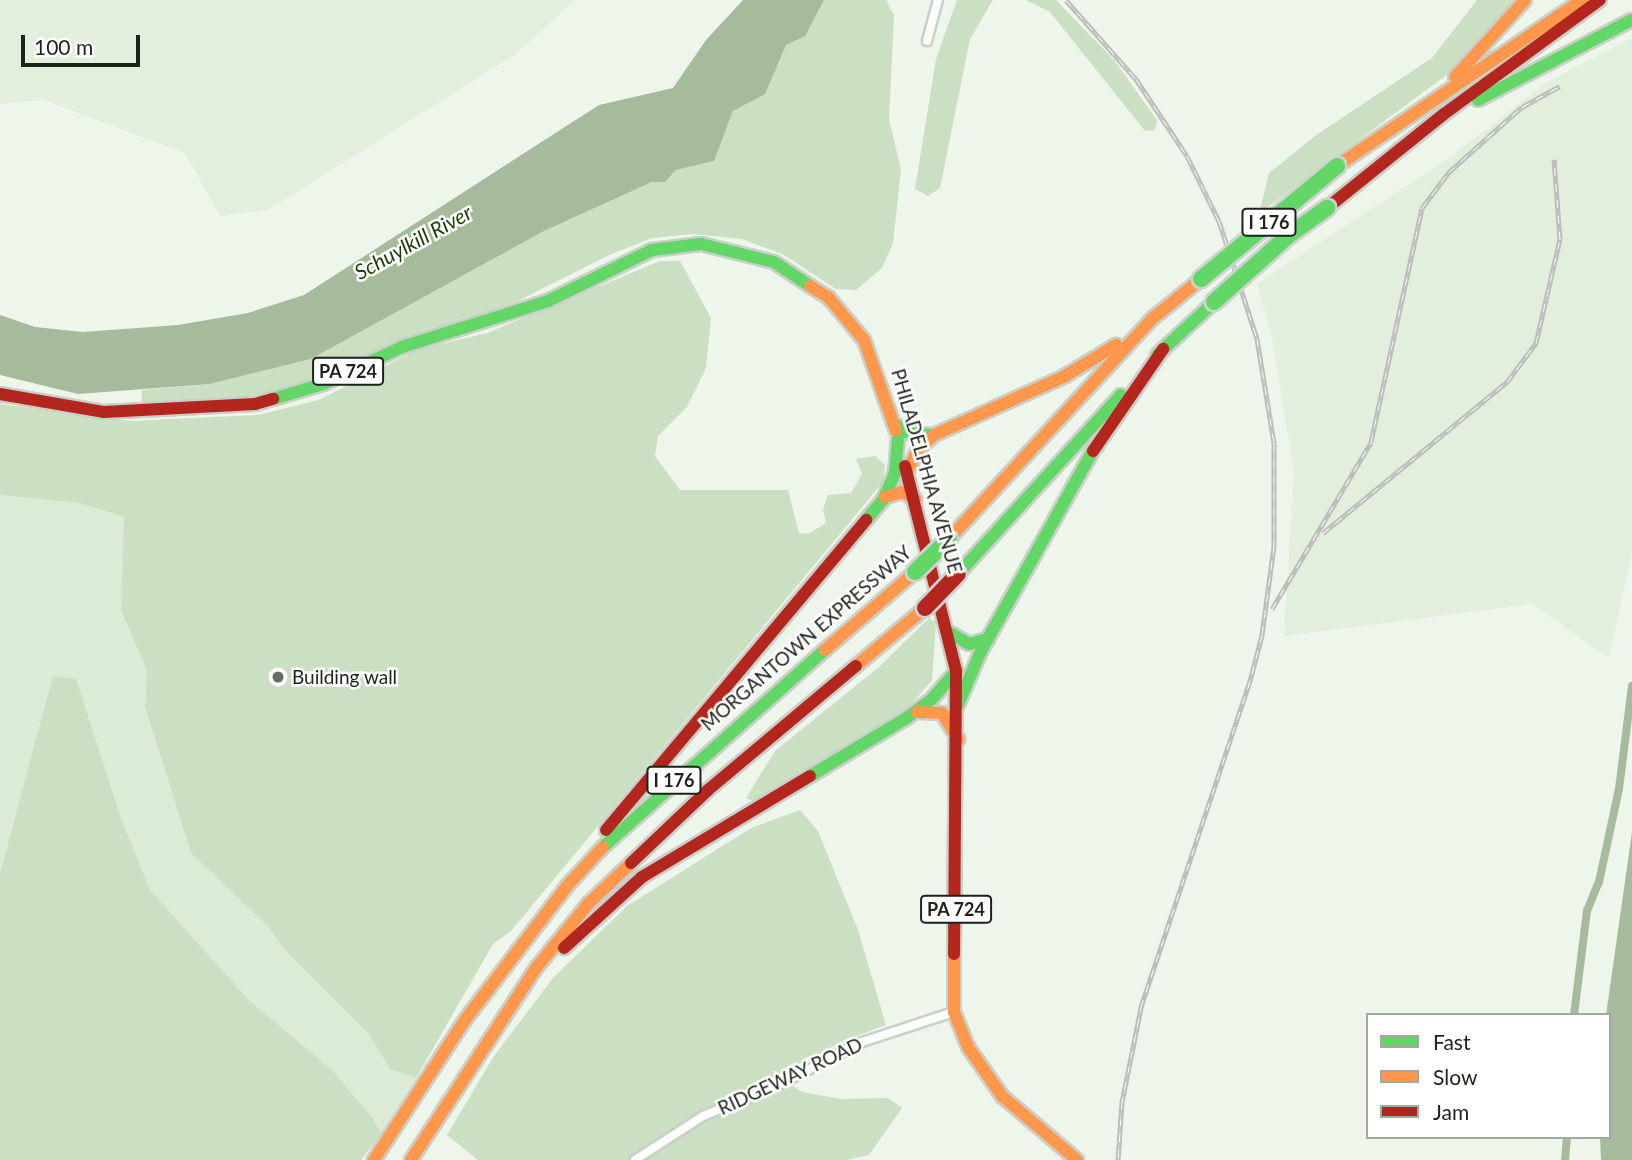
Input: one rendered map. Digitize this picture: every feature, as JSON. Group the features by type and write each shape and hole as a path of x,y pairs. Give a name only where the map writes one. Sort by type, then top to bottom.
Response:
{"main road":[{"path":"1378,137 1476,58 1525,0"},
{"path":"1378,137 1581,0"},
{"path":"1374,169 1600,0"},
{"path":"1374,169 1514,79 1632,20"},
{"name":"MORGANTOWN EXPRESSWAY","path":"374,1160 465,1020 566,886 624,824 915,572 949,539 1152,319 1337,166 1378,137"},
{"name":"I 176","path":"411,1160 537,967 589,903 645,846 925,608 1163,349 1289,235 1374,169"},
{"name":"PHILADELPHIA AVENUE","path":"0,394 104,412 255,404 314,388 402,347 548,301 652,250 701,244 774,262 829,298 864,340 896,432 950,633 956,671 957,707 954,1012 968,1047 1002,1096 1077,1160"},
{"path":"907,471 918,449 934,435 1092,362 1152,319"},
{"path":"957,707 988,639 1092,453 1163,349"},
{"path":"465,1020 548,898 885,497 895,473 896,432 934,435"},
{"path":"885,497 898,492 915,499"},
{"path":"950,633 969,644 988,639"},
{"path":"492,1037 567,945 642,877 915,712 956,671"},
{"path":"915,712 942,713 957,739"}],"street":[{"path":"927,41 938,0"},
{"name":"RIDGEWAY ROAD","path":"635,1160 703,1116 781,1084 862,1042 954,1012"}],"shaded area":[{"path":"0,0 575,0 517,53 268,210 220,216 185,153 44,100 0,104"},
{"path":"824,0 886,0 894,15 889,119 901,170 893,243 882,268 856,290 836,289 784,255 742,239 694,234 652,238 609,255 516,302 402,341 317,380 263,397 141,407 142,390 210,384 311,359 544,231 652,182 665,182 676,170 714,161 733,111 765,93 786,45 805,35"},
{"path":"957,0 993,0 970,39 940,188 928,196 915,189 936,59"},
{"path":"1026,0 1056,0 1114,60 1157,120 1155,130 1145,131 1050,12"},
{"path":"1477,0 1515,0 1448,74 1259,214 1269,173 1315,136 1432,58"},
{"path":"1632,38 1632,552 1609,658 1532,604 1284,636 1294,472 1272,337 1257,284 1447,159 1544,84"},
{"path":"660,261 680,261 711,318 706,368 687,407 658,436 655,456 680,490 788,490 799,533 808,534 826,523 823,509 828,495 851,493 862,474 856,459 875,456 885,465 883,482 511,931 493,944 416,1078 390,1069 368,1033 285,950 267,925 191,853 145,706 147,671 121,610 124,517 79,503 0,495 0,404 130,421 258,415 319,400 416,350 487,333"},
{"path":"0,495 79,503 124,517 121,610 147,671 145,703 285,950 368,1033 390,1069 416,1078 381,1134 374,1120 250,1001 150,890 121,818 75,679 53,677 0,873"},
{"path":"929,618 936,622 932,680 909,707 754,801 746,798 775,751 879,667"},
{"path":"53,676 76,679 121,818 150,890 250,1001 332,1070 374,1120 381,1134 361,1160 0,1160 0,873"},
{"path":"800,810 818,831 858,930 886,1025 848,1039 777,1075 802,1092 841,1099 888,1098 902,1108 869,1155 846,1160 478,1160 447,1135 494,1056 553,978 627,906 751,828"}],"water":[{"name":"Schuylkill River","path":"743,0 824,0 805,36 786,45 765,94 733,111 714,161 676,170 665,182 652,182 544,231 311,359 210,384 78,394 0,375 0,315 35,327 83,332 178,325 248,313 304,295 599,105 673,88 706,40"},
{"path":"1632,832 1632,1160 1601,1160 1600,1139 1611,1139 1611,1013 1606,1013"}],"waterway":[{"path":"1574,1013 1587,911 1599,882 1619,789 1632,686"},
{"path":"1565,1160 1567,1139"}],"railway":[{"path":"1066,0 1136,79 1187,156 1219,221 1257,339 1274,443 1274,546 1262,635 1250,681 1142,1003 1122,1102 1118,1160"},
{"path":"1272,609 1371,442 1422,208 1449,172 1488,137 1522,107 1560,86"},
{"path":"1323,533 1507,382 1536,343 1560,239 1554,159"}],"traffic: fast":[{"path":"1478,100 1632,20"},
{"path":"1201,279 1337,166"},
{"path":"1214,302 1289,235 1327,208"},
{"path":"273,399 323,384 402,347 548,301 652,250 701,244 774,262 810,286"},
{"path":"1157,355 1214,302"},
{"path":"958,574 1121,395"},
{"path":"894,424 909,433 934,435"},
{"path":"866,520 883,500 895,473 898,439"},
{"path":"957,707 981,651 1093,451"},
{"path":"915,572 949,539"},
{"path":"950,633 969,644 988,639"},
{"path":"603,847 825,650"},
{"path":"810,776 908,717 932,699 956,671"}],"traffic: slow":[{"path":"1455,77 1525,0"},
{"path":"1337,166 1582,0"},
{"path":"949,539 1152,319 1201,279"},
{"path":"810,286 829,298 864,340 896,431"},
{"path":"907,472 918,449 934,435 1065,376 1116,345"},
{"path":"885,497 902,492 915,499"},
{"path":"825,650 915,572"},
{"path":"856,666 925,608"},
{"path":"917,712 942,713 958,739"},
{"path":"374,1160 465,1020 567,886 603,847"},
{"path":"411,1160 537,967 589,903 631,863"},
{"path":"954,954 954,1012 968,1047 1002,1096 1077,1160"}],"traffic: jam":[{"path":"1327,208 1444,114 1600,0"},
{"path":"1093,451 1163,349"},
{"path":"0,394 104,412 255,404 273,399"},
{"path":"905,466 956,671 954,954"},
{"path":"606,830 866,520"},
{"path":"925,608 958,574"},
{"path":"631,863 708,790 856,666"},
{"path":"564,948 642,877 810,776"}],"place":[{"name":"Building wall","path":"278,677"}]}
